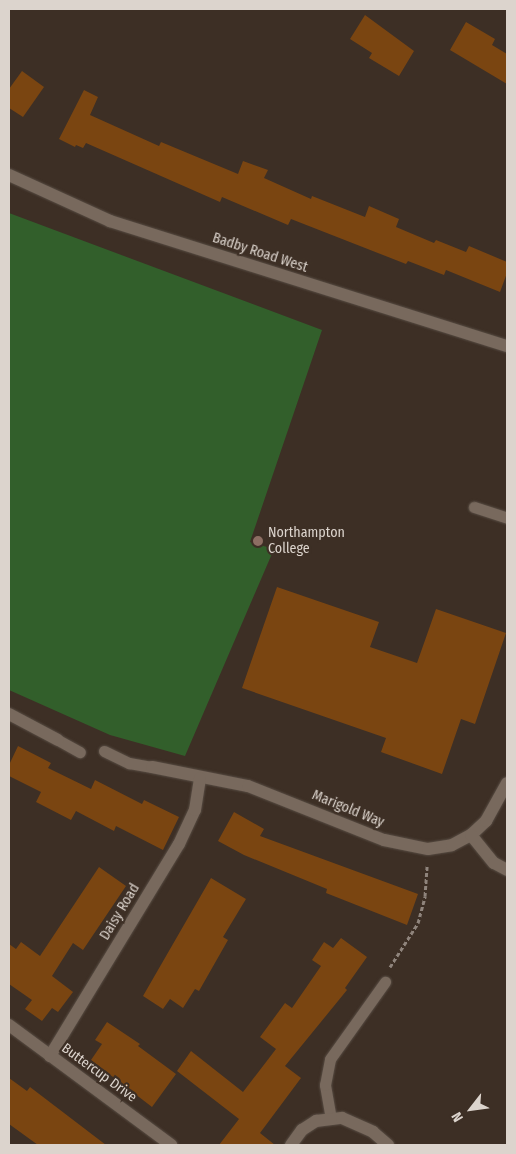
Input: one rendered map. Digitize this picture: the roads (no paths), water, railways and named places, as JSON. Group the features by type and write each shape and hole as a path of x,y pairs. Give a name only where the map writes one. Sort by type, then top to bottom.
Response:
{"street":[{"name":"Badby Road West","path":"9,175 110,221 507,346"},
{"path":"9,714 58,740"},
{"name":"Marigold Way","path":"152,767 248,786 384,840 428,848 452,845 472,835 486,821 507,783"},
{"name":"Daisy Road","path":"50,1056 179,844 195,810 200,778"},
{"path":"472,835 494,863 507,870"},
{"name":"Buttercup Drive","path":"9,1025 171,1145"},
{"path":"290,1145 302,1130 316,1122 331,1119 356,1123 388,1145"}],"lane":[{"path":"474,507 507,518"},
{"path":"58,740 80,752"},
{"path":"104,751 129,763 152,767"},
{"path":"331,1119 325,1084 330,1060 385,982"}],"place":[{"name":"Northampton College","path":"258,541"}]}
